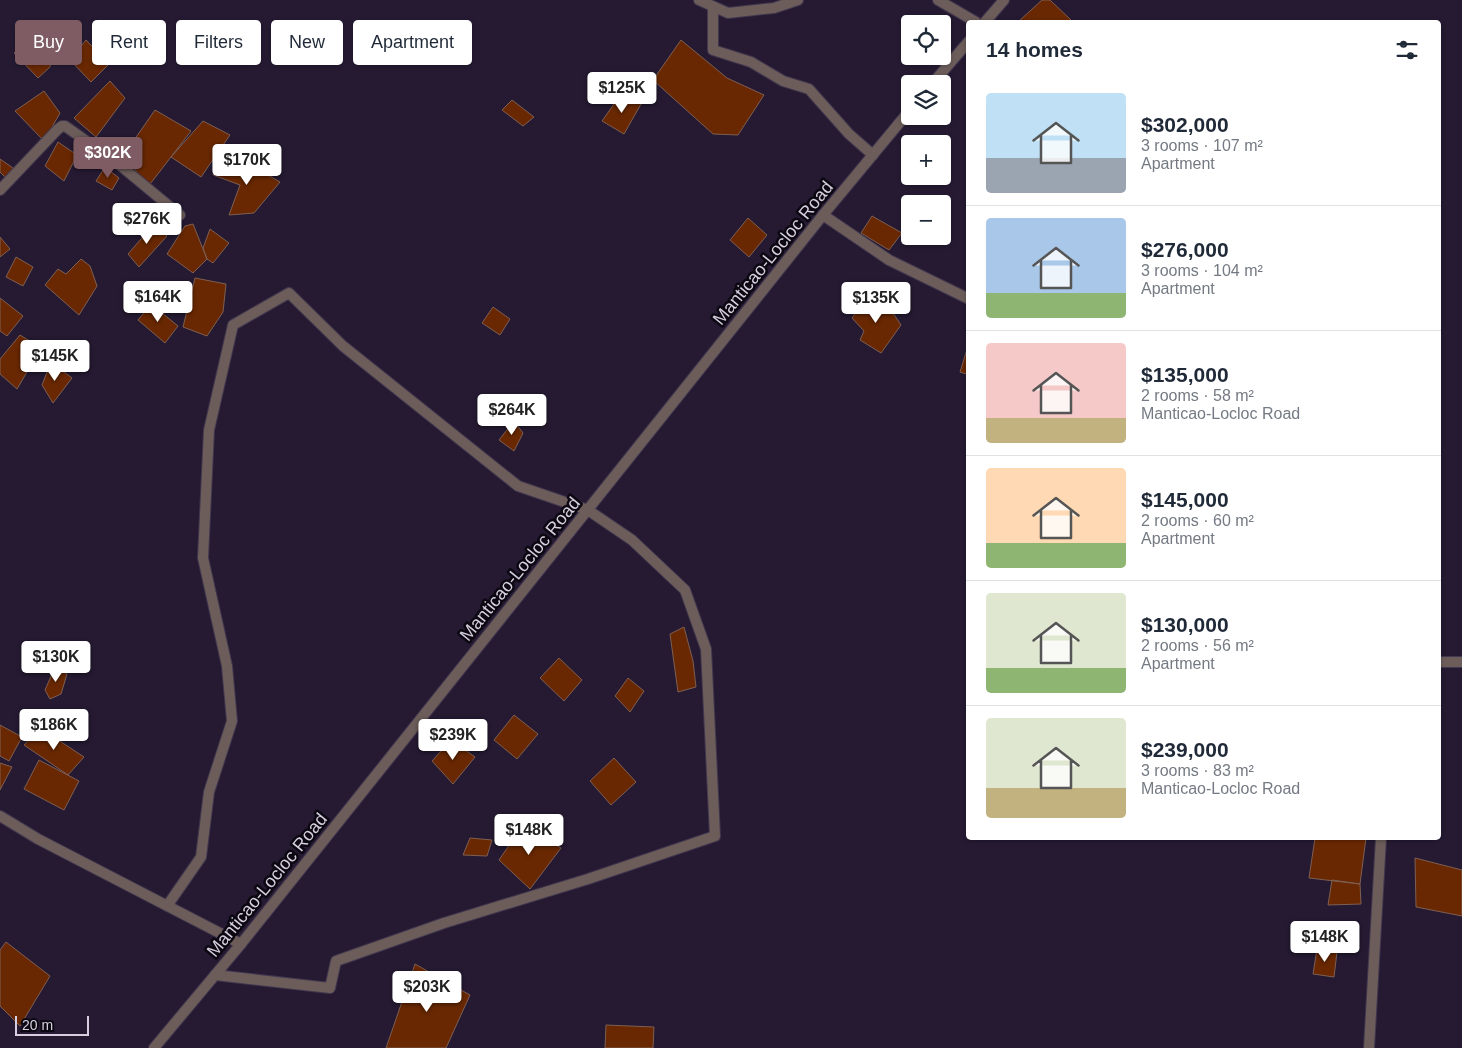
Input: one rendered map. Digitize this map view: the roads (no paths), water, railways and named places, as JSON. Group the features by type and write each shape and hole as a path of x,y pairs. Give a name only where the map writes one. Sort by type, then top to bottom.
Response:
{"street":[{"path":"699,0 728,13 774,8 798,0"},
{"path":"938,0 973,20"},
{"path":"987,20 1004,0"},
{"path":"714,7 713,50 751,62 783,81 809,89 849,134 873,154"},
{"path":"940,75 966,44"},
{"name":"Manticao-Locloc Road","path":"154,1048 241,944 823,215 901,121"},
{"path":"0,190 56,130 66,126 116,162 180,216"},
{"path":"823,215 889,260 966,298"},
{"path":"167,906 200,857 209,792 232,721 227,666 203,558 209,430 233,325 289,293 343,346 518,486 588,510 632,540 685,590 706,650 715,836 444,923 336,961 330,988 215,975"},
{"path":"1441,662 1462,662"},
{"path":"0,816 38,839 241,944"},
{"path":"1369,1048 1381,840"}]}
